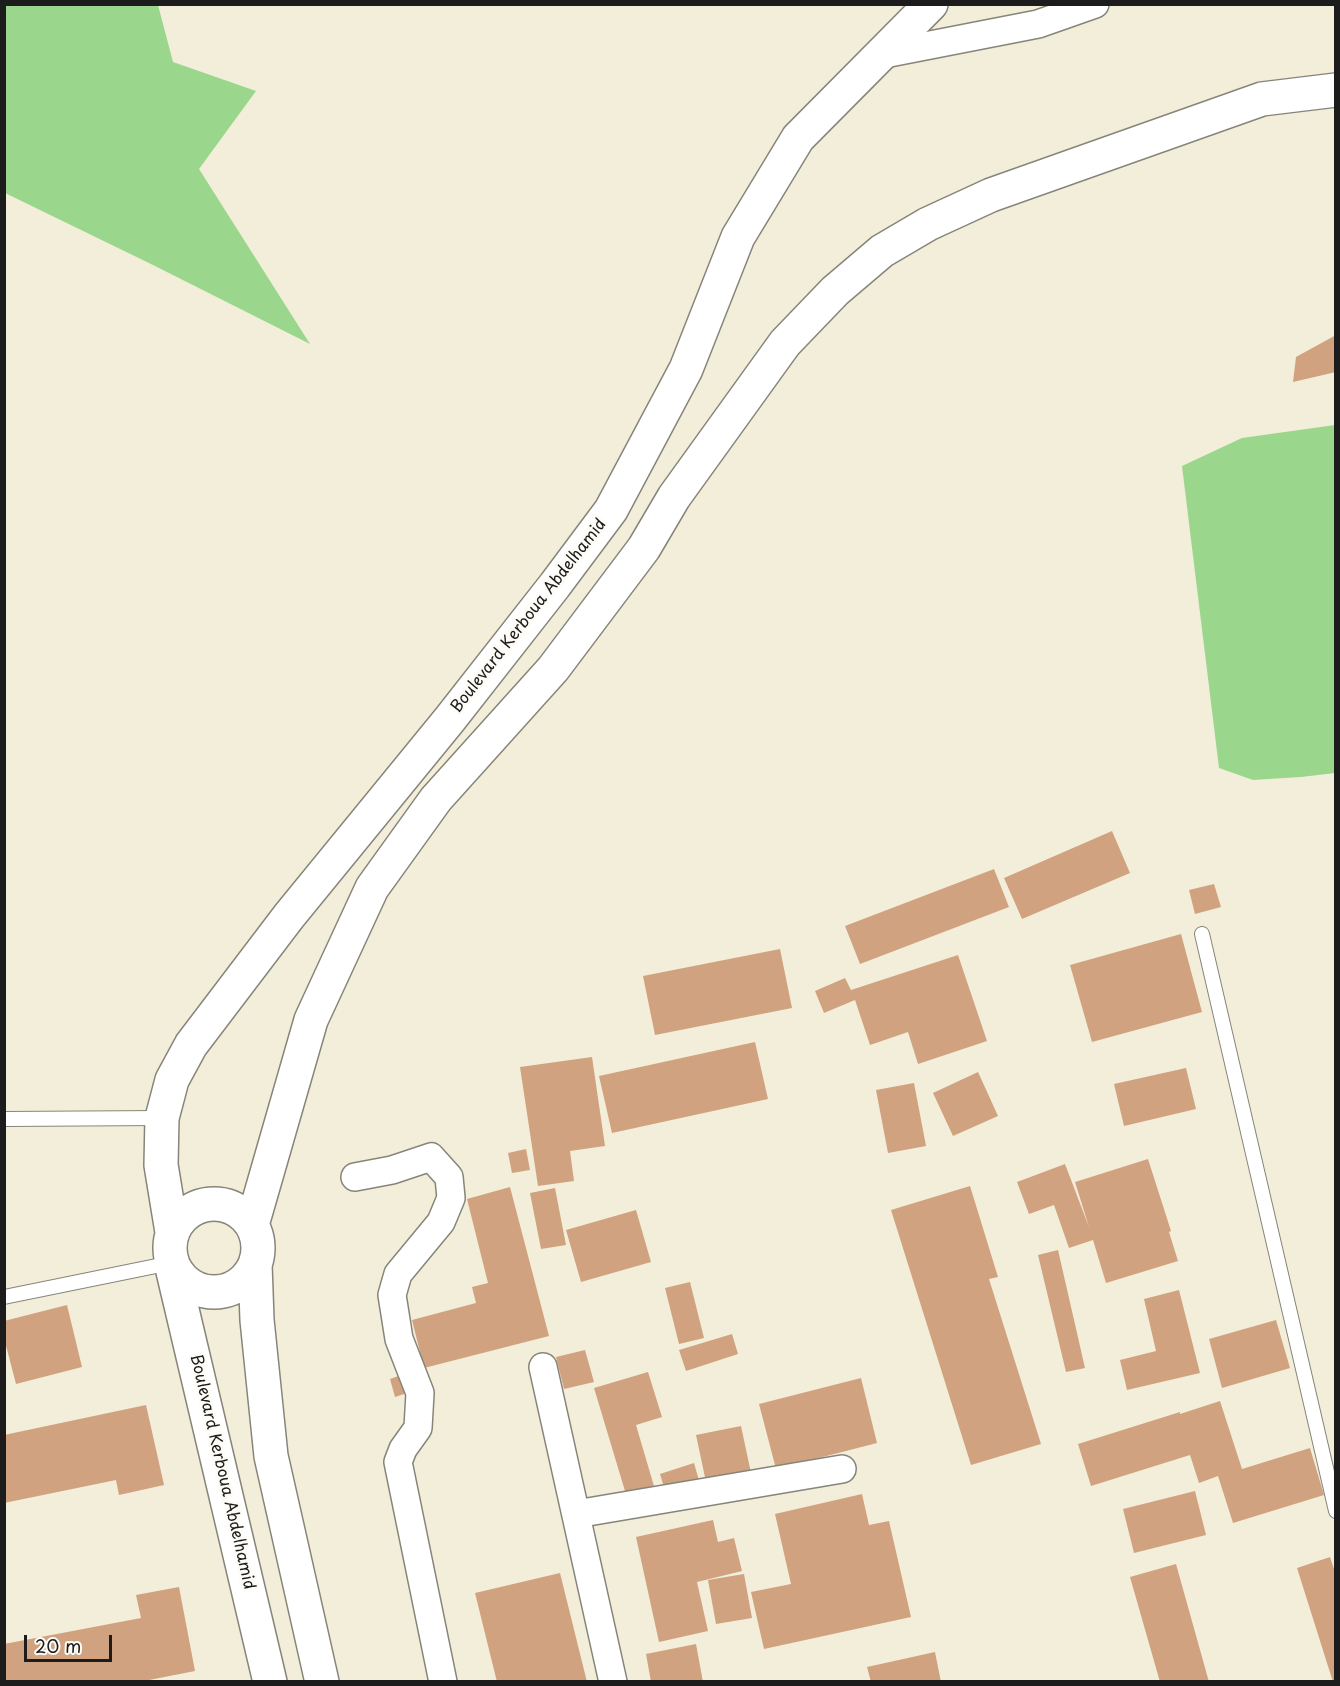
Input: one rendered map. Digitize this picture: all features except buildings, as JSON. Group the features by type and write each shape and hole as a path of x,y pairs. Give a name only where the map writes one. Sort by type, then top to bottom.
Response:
{"main road":[{"name":"Boulevard Kerboua Abdelhamid","path":"270,1682 172,1248 161,1165 162,1118 172,1080 191,1045 222,1000 450,719 555,585 610,510 686,369 738,237 798,138 931,4"},
{"path":"252,1225 311,1020 372,888 436,799 553,669 644,548 674,498 785,343 835,291 882,251 928,224 991,195 1262,99 1335,90"},
{"path":"632,470 634,480 650,493 674,498"},
{"path":"255,1264 247,1278 235,1287 224,1291 208,1292 194,1288 181,1278 172,1248 179,1219 191,1209 211,1203 226,1205 240,1212 252,1225 257,1237 256,1320 271,1456 322,1682"}],"street":[{"path":"879,56 1038,24 1095,4"},
{"path":"356,1177 392,1170 431,1157 450,1177 451,1198 441,1222 398,1274 392,1295 399,1339 420,1393 418,1428 403,1449 398,1462 443,1682"},
{"path":"543,1367 613,1682"},
{"path":"576,1514 842,1469"}],"lane":[{"path":"1202,934 1335,1511"},
{"path":"4,1119 162,1118"},
{"path":"4,1297 172,1248"}],"green space":[{"path":"4,5 158,5 173,62 256,91 199,169 310,344 5,193"},
{"path":"1335,425 1335,773 1253,780 1219,768 1182,466 1242,438"}]}
